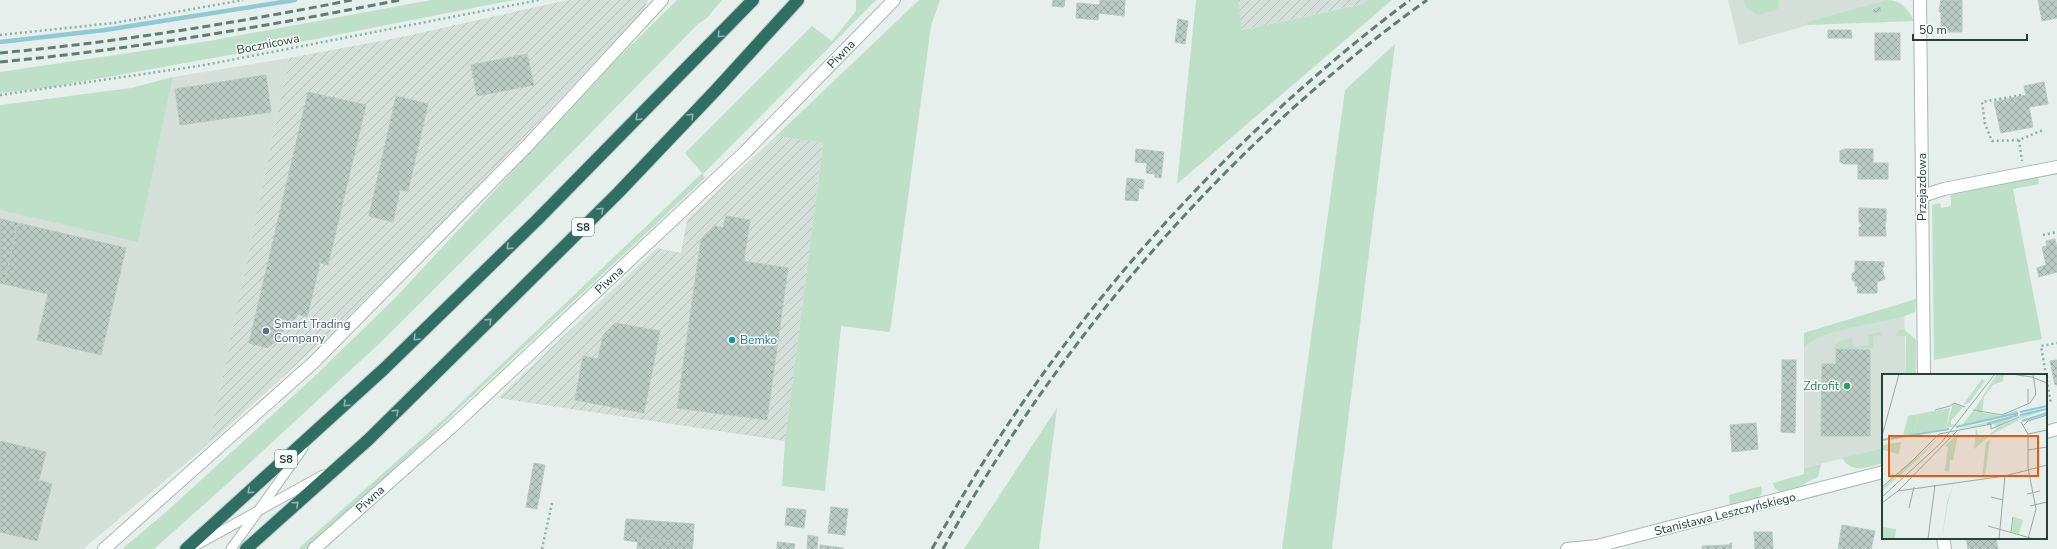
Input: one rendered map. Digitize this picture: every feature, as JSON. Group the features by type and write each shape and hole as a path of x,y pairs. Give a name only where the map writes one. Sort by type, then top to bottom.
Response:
{"highway":[{"name":"S8","path":"186,549 385,368 537,220 750,3"},
{"name":"S8","path":"246,549 368,440 618,193 715,91 794,4"}],"street":[{"path":"104,549 314,362 528,146 662,0"},
{"name":"Piwna","path":"314,549 456,423 746,152 894,0"},
{"name":"Przejazdowa","path":"1920,0 1924,374"},
{"path":"1922,196 2057,167"},
{"path":"2047,432 2057,429"},
{"name":"Stanisława Leszczyńskiego","path":"1567,549 1597,548 1882,472"},
{"path":"1943,539 1945,549"}],"lane":[{"path":"230,549 311,436"},
{"path":"190,549 337,468"}],"path":[{"path":"0,35 114,23 243,0"},
{"name":"Bocznicowa","path":"0,95 205,65 539,0"},
{"path":"2021,95 1982,102 1985,124 1992,141 2019,140 2043,130"},
{"path":"2019,140 2023,163"},
{"path":"2043,235 2057,232"},
{"path":"2046,374 2041,346 2057,343"},
{"path":"2047,381 2051,404"},
{"path":"542,549 552,503"}],"shaded area":[{"path":"568,0 648,0 644,10 446,220 328,336 209,444 289,58 402,37"},
{"path":"1238,0 1369,0 1363,4 1241,30"},
{"path":"1728,0 1886,0 1808,22 1808,25 1739,45"},
{"path":"289,58 209,444 83,549 0,549 0,210 138,241 173,77"},
{"path":"776,136 823,143 785,441 498,398 657,248 681,253 687,220"},
{"path":"1904,303 1906,374 1882,374 1882,448 1804,468 1804,333"}],"green space":[{"path":"431,0 514,0 280,46 52,87 0,93 0,72 209,41"},
{"path":"677,0 722,0 707,18 698,24 380,343 227,484 154,549 122,549 165,513 317,374 398,295 614,62"},
{"path":"856,0 876,0 703,174 705,178 354,507 306,549 298,549 445,418 702,173 685,153 812,26 832,41 856,11"},
{"path":"919,0 940,0 931,26 890,332 841,326 825,491 782,486 785,441 823,143 776,136"},
{"path":"1196,0 1238,0 1242,30 1363,4 1369,0 1392,0 1177,184"},
{"path":"1743,0 1779,0 1778,8 1774,11 1758,15 1747,8"},
{"path":"1886,0 1900,3 1909,12 1914,21 1808,25 1807,22"},
{"path":"1395,44 1332,549 1282,549 1345,90"},
{"path":"173,77 138,242 0,210 0,105 131,88"},
{"path":"2038,177 2039,184 2013,189 2042,339 1934,360 1932,205 1940,203 1941,208 1951,206 1951,194"},
{"path":"1916,299 1915,312 1888,320 1827,334 1804,347 1804,333"},
{"path":"1899,330 1905,330 1916,340 1916,374 1906,374 1906,336 1895,336"},
{"path":"1881,332 1883,336 1873,336 1873,348 1833,349 1838,343 1849,339 1852,339 1853,347 1869,345 1868,335"},
{"path":"1057,408 1039,549 964,549"},
{"path":"1882,448 1882,463 1872,466 1855,468 1846,463 1842,458"},
{"path":"1821,464 1818,477 1805,483 1805,485 1779,492 1774,487 1773,483 1804,474 1804,468"},
{"path":"1761,486 1762,493 1758,498 1730,506 1729,495"}],"building":[{"path":"1053,0 1065,0 1064,7 1052,6"},
{"path":"1100,0 1125,0 1124,16 1099,13"},
{"path":"1941,0 1962,0 1962,32 1941,32 1941,12 1939,12"},
{"path":"2038,0 2057,0 2057,18 2042,21"},
{"path":"1077,3 1100,5 1098,20 1076,18"},
{"path":"1880,7 1881,11 1874,13 1873,10"},
{"path":"1178,19 1188,21 1185,44 1175,42"},
{"path":"1828,30 1851,30 1852,38 1828,38"},
{"path":"1875,33 1900,33 1900,60 1875,60"},
{"path":"527,54 534,85 477,96 471,65"},
{"path":"266,75 271,112 180,125 175,89"},
{"path":"2044,82 2048,104 2029,107 2033,127 2001,133 1994,102 2026,95 2024,86"},
{"path":"308,92 366,105 328,265 320,263 307,317 297,314 294,325 291,328 284,326 282,335 268,348 249,343"},
{"path":"396,96 428,104 408,191 400,190 393,222 369,216"},
{"path":"1136,149 1164,152 1161,178 1155,177 1155,174 1146,173 1147,163 1135,162"},
{"path":"1844,149 1873,149 1873,163 1888,163 1888,179 1858,179 1858,164 1844,164 1840,162 1840,151"},
{"path":"1127,178 1144,180 1143,189 1139,188 1138,201 1125,200"},
{"path":"1859,208 1886,209 1886,236 1859,236 1859,227 1861,227 1861,223 1859,223"},
{"name":"Bemko","path":"726,216 750,220 744,261 788,268 767,420 677,408 701,239 715,226 723,228"},
{"path":"0,219 18,223 4,284 0,283"},
{"path":"18,223 126,248 101,355 37,340 48,294 4,284"},
{"path":"2055,239 2057,248 2057,272 2039,277 2037,268 2046,265 2042,247 2047,246 2046,241"},
{"path":"1855,261 1884,262 1884,267 1882,268 1885,279 1877,282 1877,293 1857,293 1858,286 1855,286 1855,282 1852,280 1852,273 1855,272"},
{"path":"615,323 660,331 644,413 575,400 583,356 598,359 603,335"},
{"path":"1836,349 1870,350 1870,436 1821,436 1822,364 1836,364"},
{"path":"1782,360 1796,360 1796,382 1782,382"},
{"path":"2057,360 2057,385 2055,385 2050,361"},
{"path":"1782,382 1796,382 1795,433 1781,432"},
{"path":"1756,423 1758,449 1732,452 1730,425"},
{"path":"0,441 46,452 39,480 52,484 37,541 0,532"},
{"path":"534,463 545,465 537,509 526,507"},
{"path":"831,507 848,509 845,535 828,533"},
{"path":"787,508 806,510 804,528 785,525"},
{"path":"626,519 694,524 693,543 638,538 638,542 624,540"},
{"path":"1842,525 1875,531 1871,549 1838,549"},
{"path":"1754,532 1772,532 1773,549 1755,549"},
{"path":"808,535 818,537 817,549 807,549"},
{"path":"638,538 693,543 692,549 637,549"},
{"path":"1966,539 1996,539 1998,549 1968,549"},
{"path":"777,542 795,544 794,549 777,549"},
{"path":"1730,543 1732,543 1731,549 1702,549 1702,546 1730,545"},
{"path":"820,545 843,548 843,549 820,549"}],"waterway":[{"path":"0,42 105,30 295,0"}],"railway":[{"path":"0,53 44,49 177,31 352,0"},
{"path":"0,62 151,44 301,19 400,0"},
{"path":"932,549 979,470 1029,393 1084,320 1142,249 1204,182 1269,118 1338,57 1410,0"},
{"path":"943,549 990,470 1041,393 1096,319 1155,248 1218,181 1284,116 1354,56 1427,0"}],"place":[{"name":"Smart Trading Company","path":"266,331"},
{"name":"Bemko","path":"732,340"},
{"name":"Zdrofit","path":"1847,386"}]}
